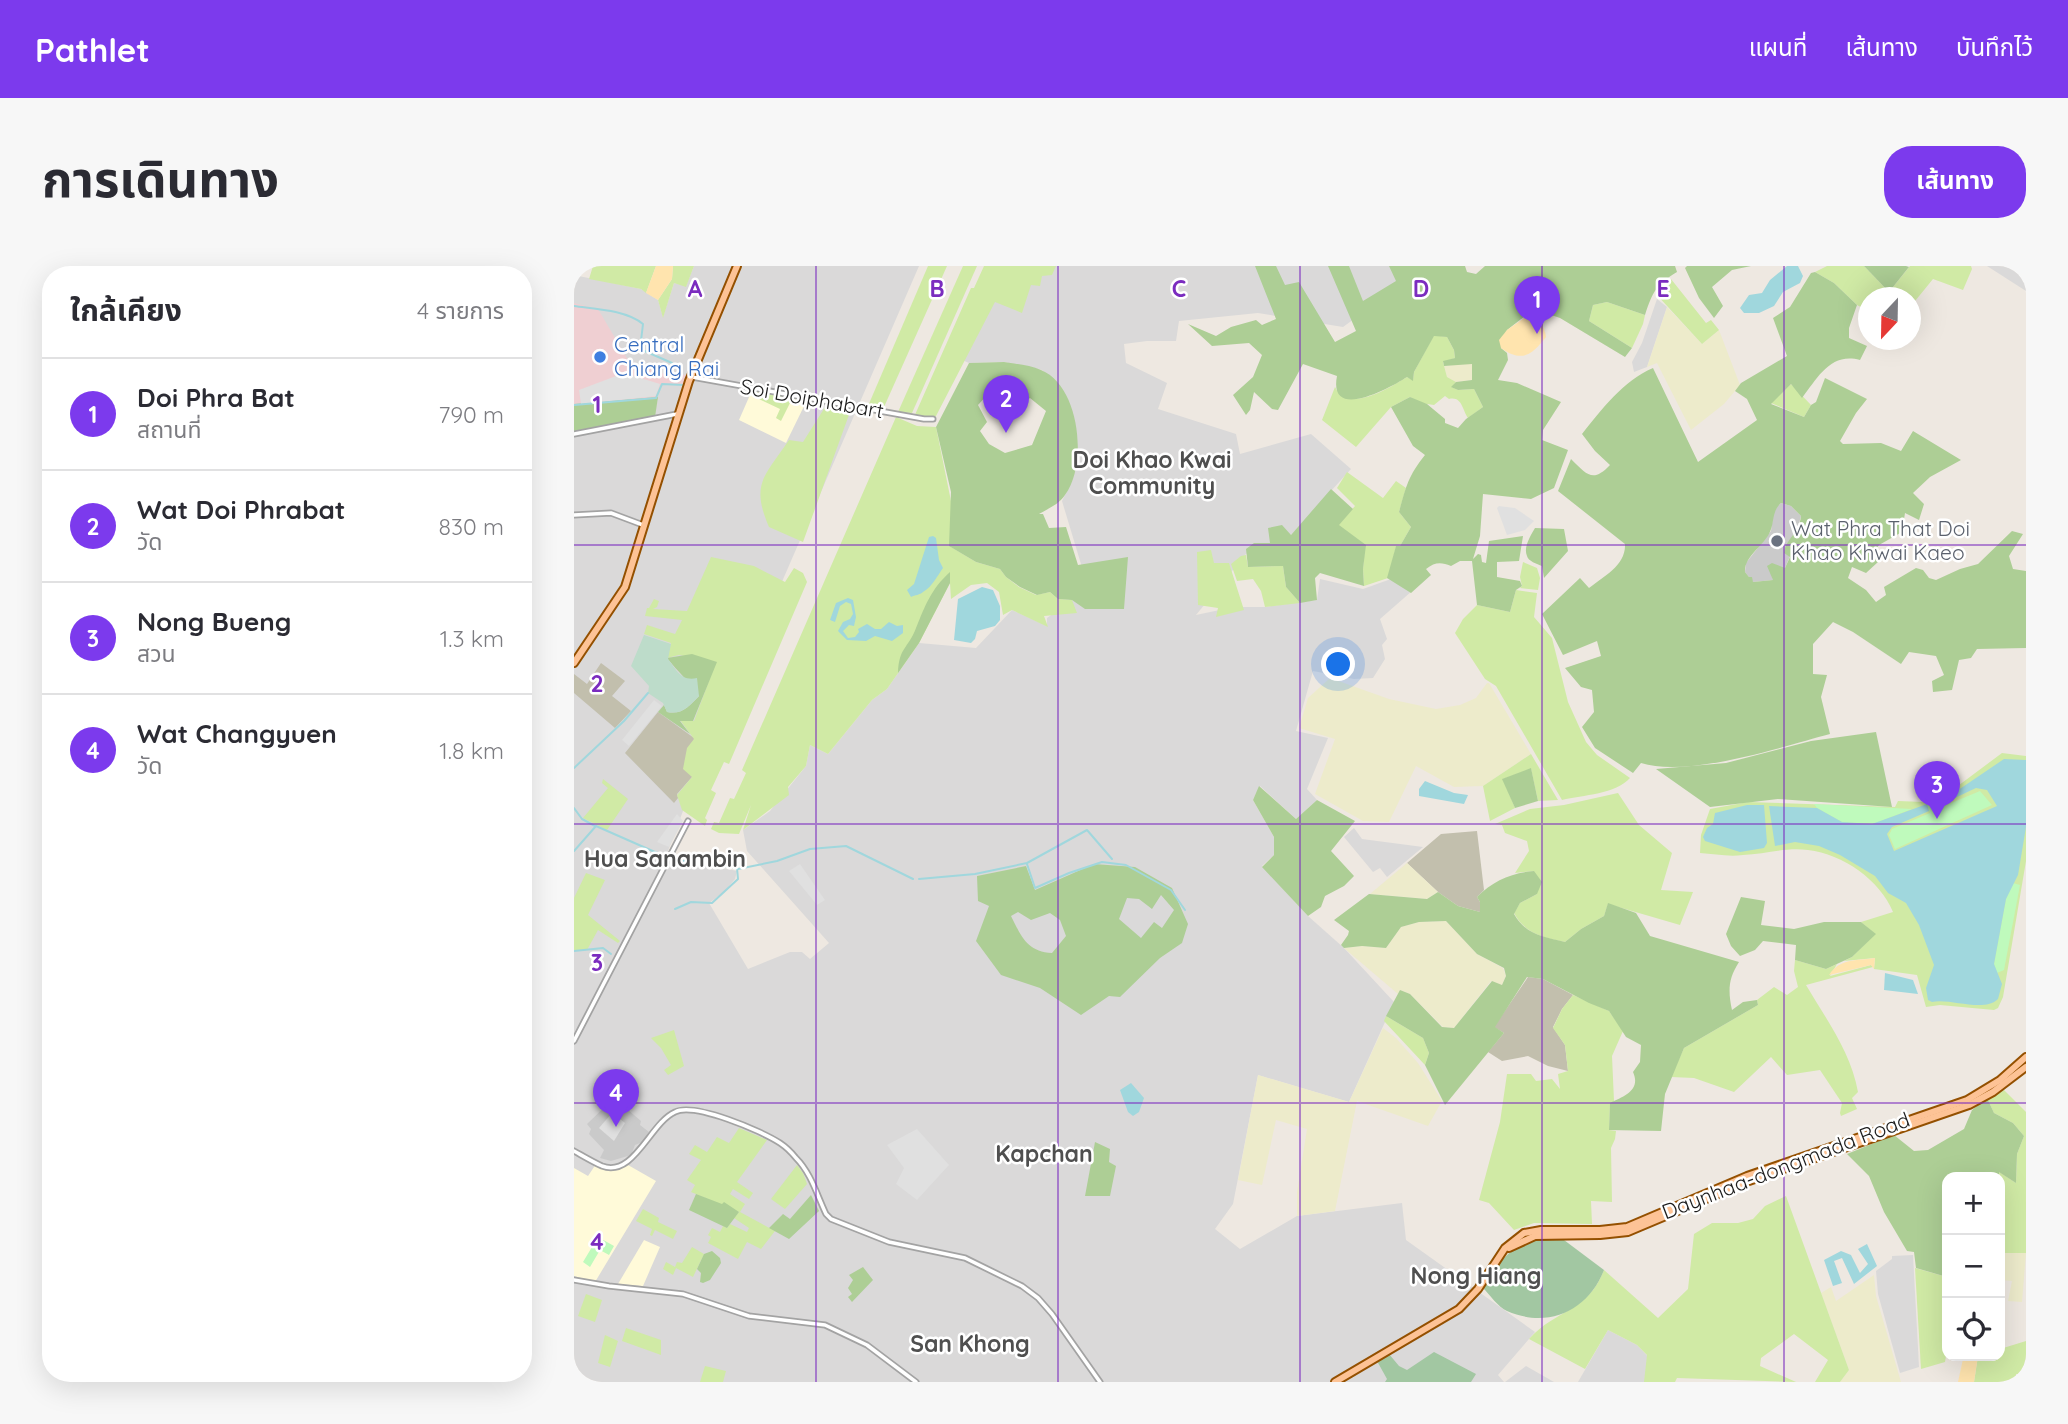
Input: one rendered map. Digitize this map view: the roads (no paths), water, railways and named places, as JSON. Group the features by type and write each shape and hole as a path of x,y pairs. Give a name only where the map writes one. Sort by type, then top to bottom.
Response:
{"main road":[{"path":"574,663 625,587 677,414 737,266"},
{"name":"Daynhaa-dongmada Road","path":"1798,1161 1967,1100 2000,1080 2026,1058"},
{"name":"Daynhaa-dongmada Road","path":"1335,1382 1446,1318 1467,1302 1516,1237 1541,1232 1627,1227 1747,1176 1969,1105 1993,1092 2026,1067"}],"street":[{"name":"Soi Doiphabart","path":"690,377 933,419"},
{"path":"574,433 677,414"},
{"path":"574,515 611,513 644,526"},
{"path":"574,1041 688,821"},
{"path":"574,1150 603,1166 622,1165 634,1157 666,1117 684,1108 716,1116 766,1135 786,1147 803,1165 826,1214 831,1219 889,1242 965,1258 1030,1291 1052,1314 1100,1382"},
{"path":"574,1280 683,1294 749,1317 825,1325 867,1345 916,1382"}],"water":[{"path":"1787,266 1798,266 1803,276 1800,283 1783,292 1774,306 1759,313 1744,313 1740,308 1749,295 1762,293 1770,280"},
{"path":"929,537 936,538 943,568 929,587 911,597 907,590 914,584"},
{"path":"982,587 993,590 1000,606 1000,620 995,626 977,631 971,643 954,640 958,599"},
{"path":"848,598 853,600 856,617 854,626 849,625 843,631 848,638 855,637 858,629 867,624 881,629 889,622 897,626 903,625 903,633 892,641 875,636 866,641 847,640 838,631 843,622 853,614 851,604 846,602 840,606 835,622 830,620 836,603"},
{"path":"2004,759 2026,760 2026,827 2018,875 2006,899 1994,964 2002,984 1998,999 1984,1005 1932,1002 1928,1000 1926,988 1934,965 1919,925 1906,903 1888,893 1875,876 1840,855 1819,846 1795,842 1775,846 1769,806 1817,808 1842,822 1872,824 1927,804 1929,811 1892,827 1887,834 1894,851 1997,806 1987,790 1976,788 1942,804 1942,801"},
{"path":"1425,781 1454,793 1468,795 1464,804 1419,796 1419,789"},
{"path":"1747,805 1764,805 1767,843 1764,848 1740,852 1705,841 1703,837 1707,828 1713,824 1715,813"},
{"path":"1885,973 1913,980 1918,994 1884,990"},
{"path":"1131,1083 1144,1098 1139,1112 1133,1116 1128,1112 1120,1090"},
{"path":"1867,1244 1877,1266 1854,1284 1842,1258 1834,1261 1842,1283 1833,1286 1824,1260 1841,1251 1851,1255 1860,1273 1868,1264 1858,1249"}],"waterway":[{"path":"574,306 610,311 636,319 643,324 640,349 672,363"},
{"path":"574,405 656,398 662,384 684,385"},
{"path":"574,768 624,721 648,693"},
{"path":"574,808 582,819 595,826"},
{"path":"574,851 596,826 664,856"},
{"path":"919,879 975,874 1027,863 1087,830 1112,859"},
{"path":"738,869 777,861 810,849 846,846 913,879"},
{"path":"671,859 737,868 738,879 712,903 691,902 675,909"},
{"path":"1027,864 1035,888 1102,862 1126,865 1171,890 1185,910"},
{"path":"574,951 603,948 611,954"}],"place":[{"name":"Doi Phra Bat","path":"1537,334"},
{"name":"Central Chiang Rai","path":"600,357"},
{"name":"Wat Doi Phrabat","path":"1006,433"},
{"name":"Wat Phra That Doi Khao Khwai Kaeo","path":"1777,541"},
{"name":"Nong Bueng","path":"1937,819"},
{"name":"Wat Changyuen","path":"616,1127"}],"district":[{"name":"Doi Khao Kwai Community","path":"1152,473"},
{"name":"Hua Sanambin","path":"665,859"},
{"name":"Kapchan","path":"1044,1154"},
{"name":"Nong Hiang","path":"1476,1276"},
{"name":"San Khong","path":"970,1344"}]}
